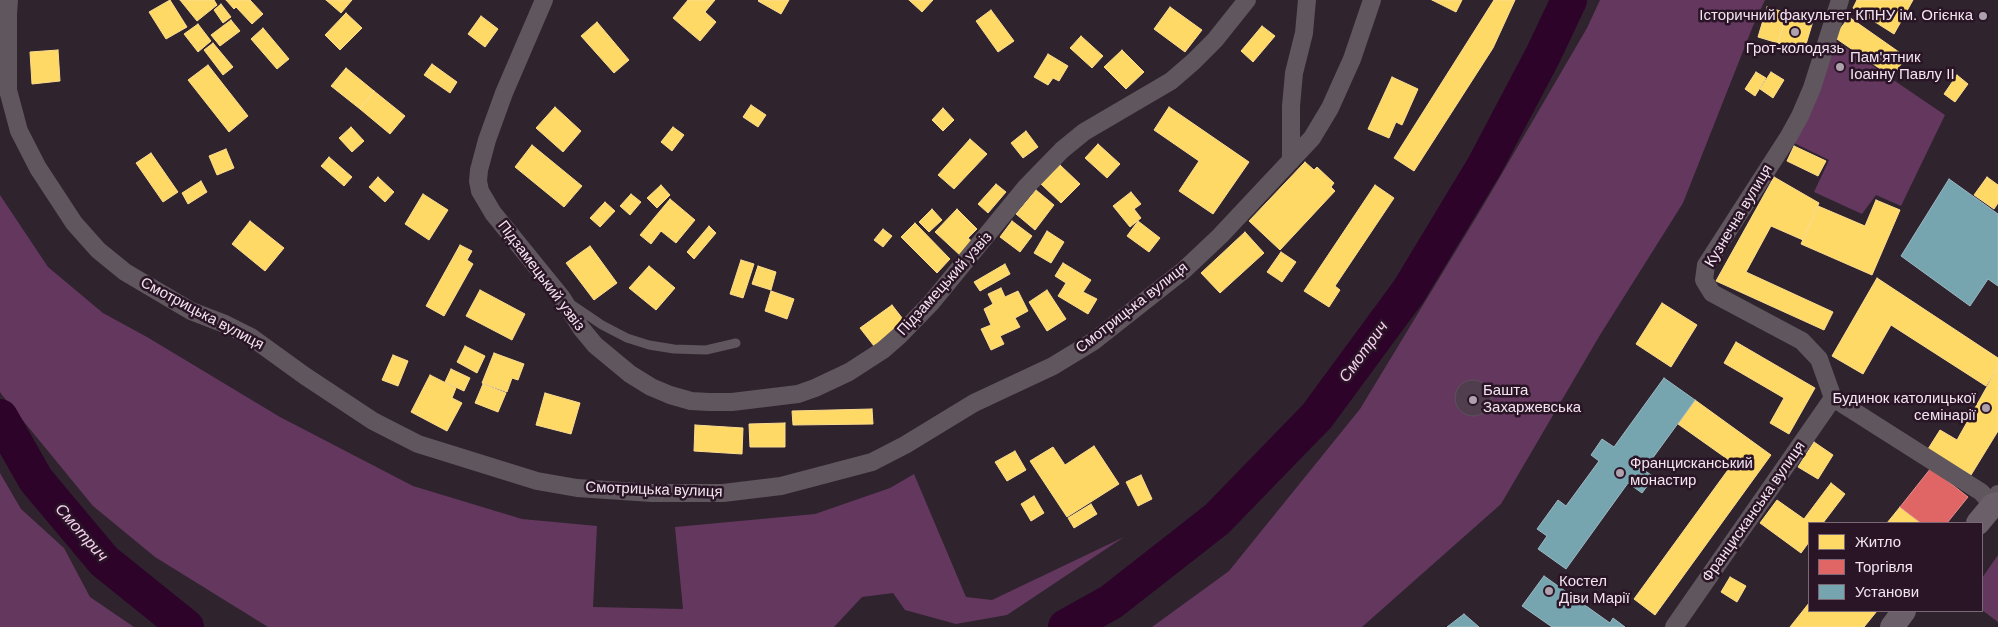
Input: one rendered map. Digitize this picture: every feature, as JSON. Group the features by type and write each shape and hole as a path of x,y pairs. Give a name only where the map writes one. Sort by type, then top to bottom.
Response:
{"main road":[{"path":"1979,522 1996,501"},
{"path":"1892,627 1903,612"}],"street":[{"name":"Смотрицька вулиця","path":"9,0 8,90 19,131 38,168 74,223 98,250 125,272 191,311 225,324 251,337 305,376 373,420 418,444 537,481 577,488 652,493 723,493 781,486 872,462 906,445 974,403 1053,366 1094,341 1191,263 1220,236 1312,138 1330,108 1352,59 1372,0"},
{"name":"Підзамецький узвіз","path":"544,0 504,93 487,140 479,170 478,182 480,192 493,213 562,298 580,328 595,345 630,374 651,387 670,395 691,401 732,402 798,394 832,381 883,350 916,320 971,256 1026,187 1062,150 1084,132 1112,114 1146,97 1193,62 1215,40 1247,0"},
{"path":"1291,161 1291,106 1294,73 1304,33 1307,0"},
{"name":"Кузнечна вулиця","path":"1833,398 1819,359 1802,341 1712,293 1704,280 1706,265 1800,116 1812,88 1840,0"},
{"path":"1833,398 1996,501"},
{"name":"Францисканська вулиця","path":"1674,627 1833,398"}],"lane":[{"path":"562,298 602,325 627,338 649,345 674,349 706,350 736,343"}],"shaded area":[{"path":"1600,0 1765,0 1683,203 1600,335 1501,504 1362,627 1152,627 1229,571 1360,409 1483,206 1587,28"},
{"path":"1833,39 1945,115 1901,206 1876,195 1862,214 1814,192 1829,160 1794,143"},
{"path":"0,195 48,267 103,313 147,337 280,417 413,486 522,519 597,526 593,607 683,609 675,527 815,514 890,488 914,474 966,597 992,600 1124,537 1007,615 956,624 905,610 893,593 862,597 834,627 268,627 155,557 93,506 0,392"},
{"path":"0,473 21,509 64,548 90,597 134,627 0,627"},
{"path":"1998,555 1998,622 1983,611 1983,577"}],"building: Житло":[{"path":"170,0 187,27 166,39 149,12"},
{"path":"180,0 214,0 217,5 197,21"},
{"path":"226,0 250,0 263,14 252,24 236,7 234,9"},
{"path":"326,0 352,0 341,13"},
{"path":"688,0 715,0 705,12 716,22 700,41 673,18"},
{"path":"759,0 789,0 781,14"},
{"path":"909,0 933,0 922,12"},
{"path":"1432,0 1462,0 1456,12"},
{"path":"1494,0 1515,0 1493,48 1414,171 1394,158"},
{"path":"1857,0 1913,0 1894,34 1853,8"},
{"path":"221,4 231,17 223,23 214,10"},
{"path":"1170,7 1202,30 1185,52 1154,29"},
{"path":"1767,7 1787,13 1778,43 1758,37"},
{"path":"991,10 1014,41 998,52 976,21"},
{"path":"346,13 362,28 340,50 325,35"},
{"name":"Грот-колодязь","path":"1787,13 1813,21 1804,51 1778,43"},
{"path":"481,16 498,29 485,47 468,34"},
{"path":"1849,17 1906,57 1892,77 1834,37"},
{"path":"231,20 240,31 220,46 211,35"},
{"path":"597,22 629,60 614,73 581,36"},
{"path":"198,24 211,41 198,52 184,34"},
{"path":"1262,26 1275,36 1253,62 1241,51"},
{"path":"263,28 289,59 277,69 251,39"},
{"path":"1081,36 1103,56 1092,68 1070,48"},
{"path":"213,43 233,67 223,75 204,50"},
{"path":"58,50 60,81 32,84 30,52"},
{"path":"1122,50 1144,72 1126,89 1104,67"},
{"path":"1048,54 1068,66 1059,81 1053,78 1048,85 1034,77"},
{"path":"432,64 457,82 450,93 424,75"},
{"path":"208,65 248,116 229,132 188,80"},
{"path":"346,68 374,91 360,109 331,86"},
{"path":"1756,72 1766,78 1755,96 1745,89"},
{"path":"1771,72 1784,80 1773,98 1760,89"},
{"path":"1957,75 1968,84 1955,102 1944,94"},
{"path":"1392,77 1418,89 1402,125 1396,122 1389,138 1368,129"},
{"path":"374,91 405,116 390,134 360,109"},
{"path":"751,105 766,115 758,127 743,117"},
{"path":"555,107 581,131 563,152 536,128"},
{"path":"1169,107 1249,162 1213,214 1179,191 1199,161 1154,130"},
{"path":"943,108 954,120 943,131 932,120"},
{"path":"351,127 364,141 352,152 339,138"},
{"path":"673,127 684,135 672,151 661,142"},
{"path":"1026,131 1038,147 1023,158 1011,143"},
{"path":"970,139 987,154 954,189 938,175"},
{"path":"1098,144 1120,164 1107,178 1085,158"},
{"path":"532,145 582,186 564,207 515,167"},
{"path":"1794,146 1826,161 1818,176 1787,161"},
{"path":"226,149 234,168 217,175 209,156"},
{"path":"151,153 178,192 163,202 136,163"},
{"path":"329,157 352,177 344,186 321,166"},
{"path":"1305,162 1314,170 1317,167 1334,183 1331,187 1335,191 1280,250 1249,221"},
{"path":"1060,165 1080,184 1061,203 1041,184"},
{"path":"378,177 394,192 385,202 369,187"},
{"path":"1774,177 1819,203 1803,240 1771,226 1746,272 1833,312 1824,330 1716,281"},
{"path":"1987,177 1998,185 1998,203 1994,209 1974,195"},
{"path":"201,181 207,192 188,204 182,193"},
{"path":"996,184 1006,192 988,213 978,204"},
{"path":"661,185 670,195 657,208 647,198"},
{"path":"1375,185 1394,198 1335,286 1340,290 1329,307 1304,291"},
{"path":"1036,190 1054,205 1035,230 1016,214"},
{"path":"1131,192 1141,204 1134,209 1141,218 1130,227 1113,206"},
{"path":"423,194 448,210 429,240 405,224"},
{"path":"631,194 641,202 630,215 620,206"},
{"path":"670,199 695,220 676,243 661,231 651,244 640,235"},
{"path":"1876,200 1900,210 1872,275 1801,244 1818,206 1865,226"},
{"path":"605,202 615,211 600,227 590,218"},
{"path":"932,209 942,220 929,232 919,222"},
{"path":"957,209 977,229 968,238 975,244 962,257 935,232"},
{"path":"250,221 284,248 265,271 232,244"},
{"path":"1012,221 1032,236 1020,252 1000,237"},
{"path":"1138,221 1160,238 1149,252 1127,236"},
{"path":"915,223 950,259 937,273 901,237"},
{"path":"709,226 716,233 694,259 687,252"},
{"path":"883,229 892,236 883,247 874,240"},
{"path":"1047,231 1064,242 1051,263 1034,253"},
{"path":"1245,232 1264,253 1220,293 1201,273"},
{"path":"460,245 472,251 467,260 473,264 444,316 426,306"},
{"path":"590,246 617,283 594,300 566,263"},
{"path":"1281,252 1296,262 1282,282 1267,272"},
{"path":"741,260 754,264 743,298 730,294"},
{"path":"1063,263 1091,280 1083,292 1097,299 1088,314 1058,296 1066,283 1055,276"},
{"path":"1005,264 1010,274 980,291 974,282"},
{"path":"649,266 675,288 656,310 629,288"},
{"path":"758,266 776,272 771,290 752,284"},
{"path":"1877,278 1998,358 1998,367 1986,386 1891,325 1863,374 1832,356"},
{"path":"1001,288 1005,297 1018,291 1028,311 1015,318 1020,327 1000,336 1004,344 991,350 981,329 991,325 984,309 993,304 988,294"},
{"path":"480,290 525,314 512,340 466,316"},
{"path":"1047,290 1066,319 1047,331 1029,302"},
{"path":"771,291 794,299 787,319 765,311"},
{"path":"1662,303 1697,325 1671,367 1636,344"},
{"path":"892,305 906,323 874,346 860,328"},
{"path":"1736,342 1815,388 1789,434 1770,423 1784,398 1724,363"},
{"path":"465,346 485,356 477,373 457,362"},
{"path":"494,353 524,364 518,380 512,378 507,392 482,383"},
{"path":"393,355 408,361 398,386 382,380"},
{"name":"Будинок католицької семінарії","path":"1998,367 1998,431 1971,475 1928,449 1940,430 1957,440"},
{"path":"451,369 470,378 464,391 445,382"},
{"path":"430,375 456,388 452,398 462,403 447,431 411,412"},
{"path":"483,384 506,393 498,412 475,403"},
{"path":"545,393 580,403 571,434 536,425"},
{"path":"1695,400 1771,455 1655,615 1634,599 1733,463 1678,424"},
{"path":"872,409 873,424 793,425 792,411"},
{"path":"785,423 785,447 750,447 749,424"},
{"path":"695,425 743,428 742,454 694,451"},
{"path":"1814,442 1833,455 1818,479 1798,467"},
{"path":"1094,446 1119,484 1067,517 1030,461 1053,447 1065,465"},
{"path":"1015,451 1026,470 1007,481 995,462"},
{"path":"1141,475 1152,499 1138,506 1126,482"},
{"path":"1831,483 1845,494 1824,522 1808,522 1808,543 1801,553 1760,523 1777,500 1804,519"},
{"path":"1034,496 1044,513 1031,521 1021,504"},
{"path":"1091,504 1097,514 1074,528 1068,518"},
{"path":"1900,507 1920,522 1888,522"},
{"path":"1730,577 1746,586 1737,602 1721,592"},
{"path":"1808,604 1808,612 1876,612 1864,627 1790,627"}],"building: Торгівля":[{"path":"1931,468 1968,497 1948,522 1920,522 1900,507"}],"building: Установи":[{"path":"1949,179 1998,214 1998,286 1988,279 1970,306 1901,256"},
{"name":"Францисканський монастир","path":"1664,378 1695,400 1644,470 1654,477 1642,493 1628,483 1566,569 1538,549 1547,536 1537,529 1558,500 1566,506 1599,461 1591,455 1602,439 1614,447"},
{"name":"Костел Діви Марії","path":"1544,576 1610,623 1613,618 1625,627 1552,627 1522,606"},
{"path":"1464,614 1479,627 1447,627"}],"building: Інше":[{"name":"Башта Захаржевська","path":"1473,380 1485,386 1491,398 1485,410 1473,416 1461,410 1455,398 1461,386"}],"waterway":[{"name":"Смотрич","path":"1066,627 1111,602 1217,519 1317,416 1409,291 1485,165 1543,55 1569,0"},
{"name":"Смотрич","path":"0,417 36,480 104,561 186,627"}],"place":[{"name":"Історичний факультет КПНУ ім. Огієнка","path":"1983,16"},
{"name":"Грот-колодязь","path":"1795,32"},
{"name":"Пам'ятник Iоанну Павлу II","path":"1840,67"},
{"name":"Башта Захаржевська","path":"1473,400"},
{"name":"Будинок католицької семінарії","path":"1986,408"},
{"name":"Францисканський монастир","path":"1620,473"},
{"name":"Костел Діви Марії","path":"1549,591"}]}
